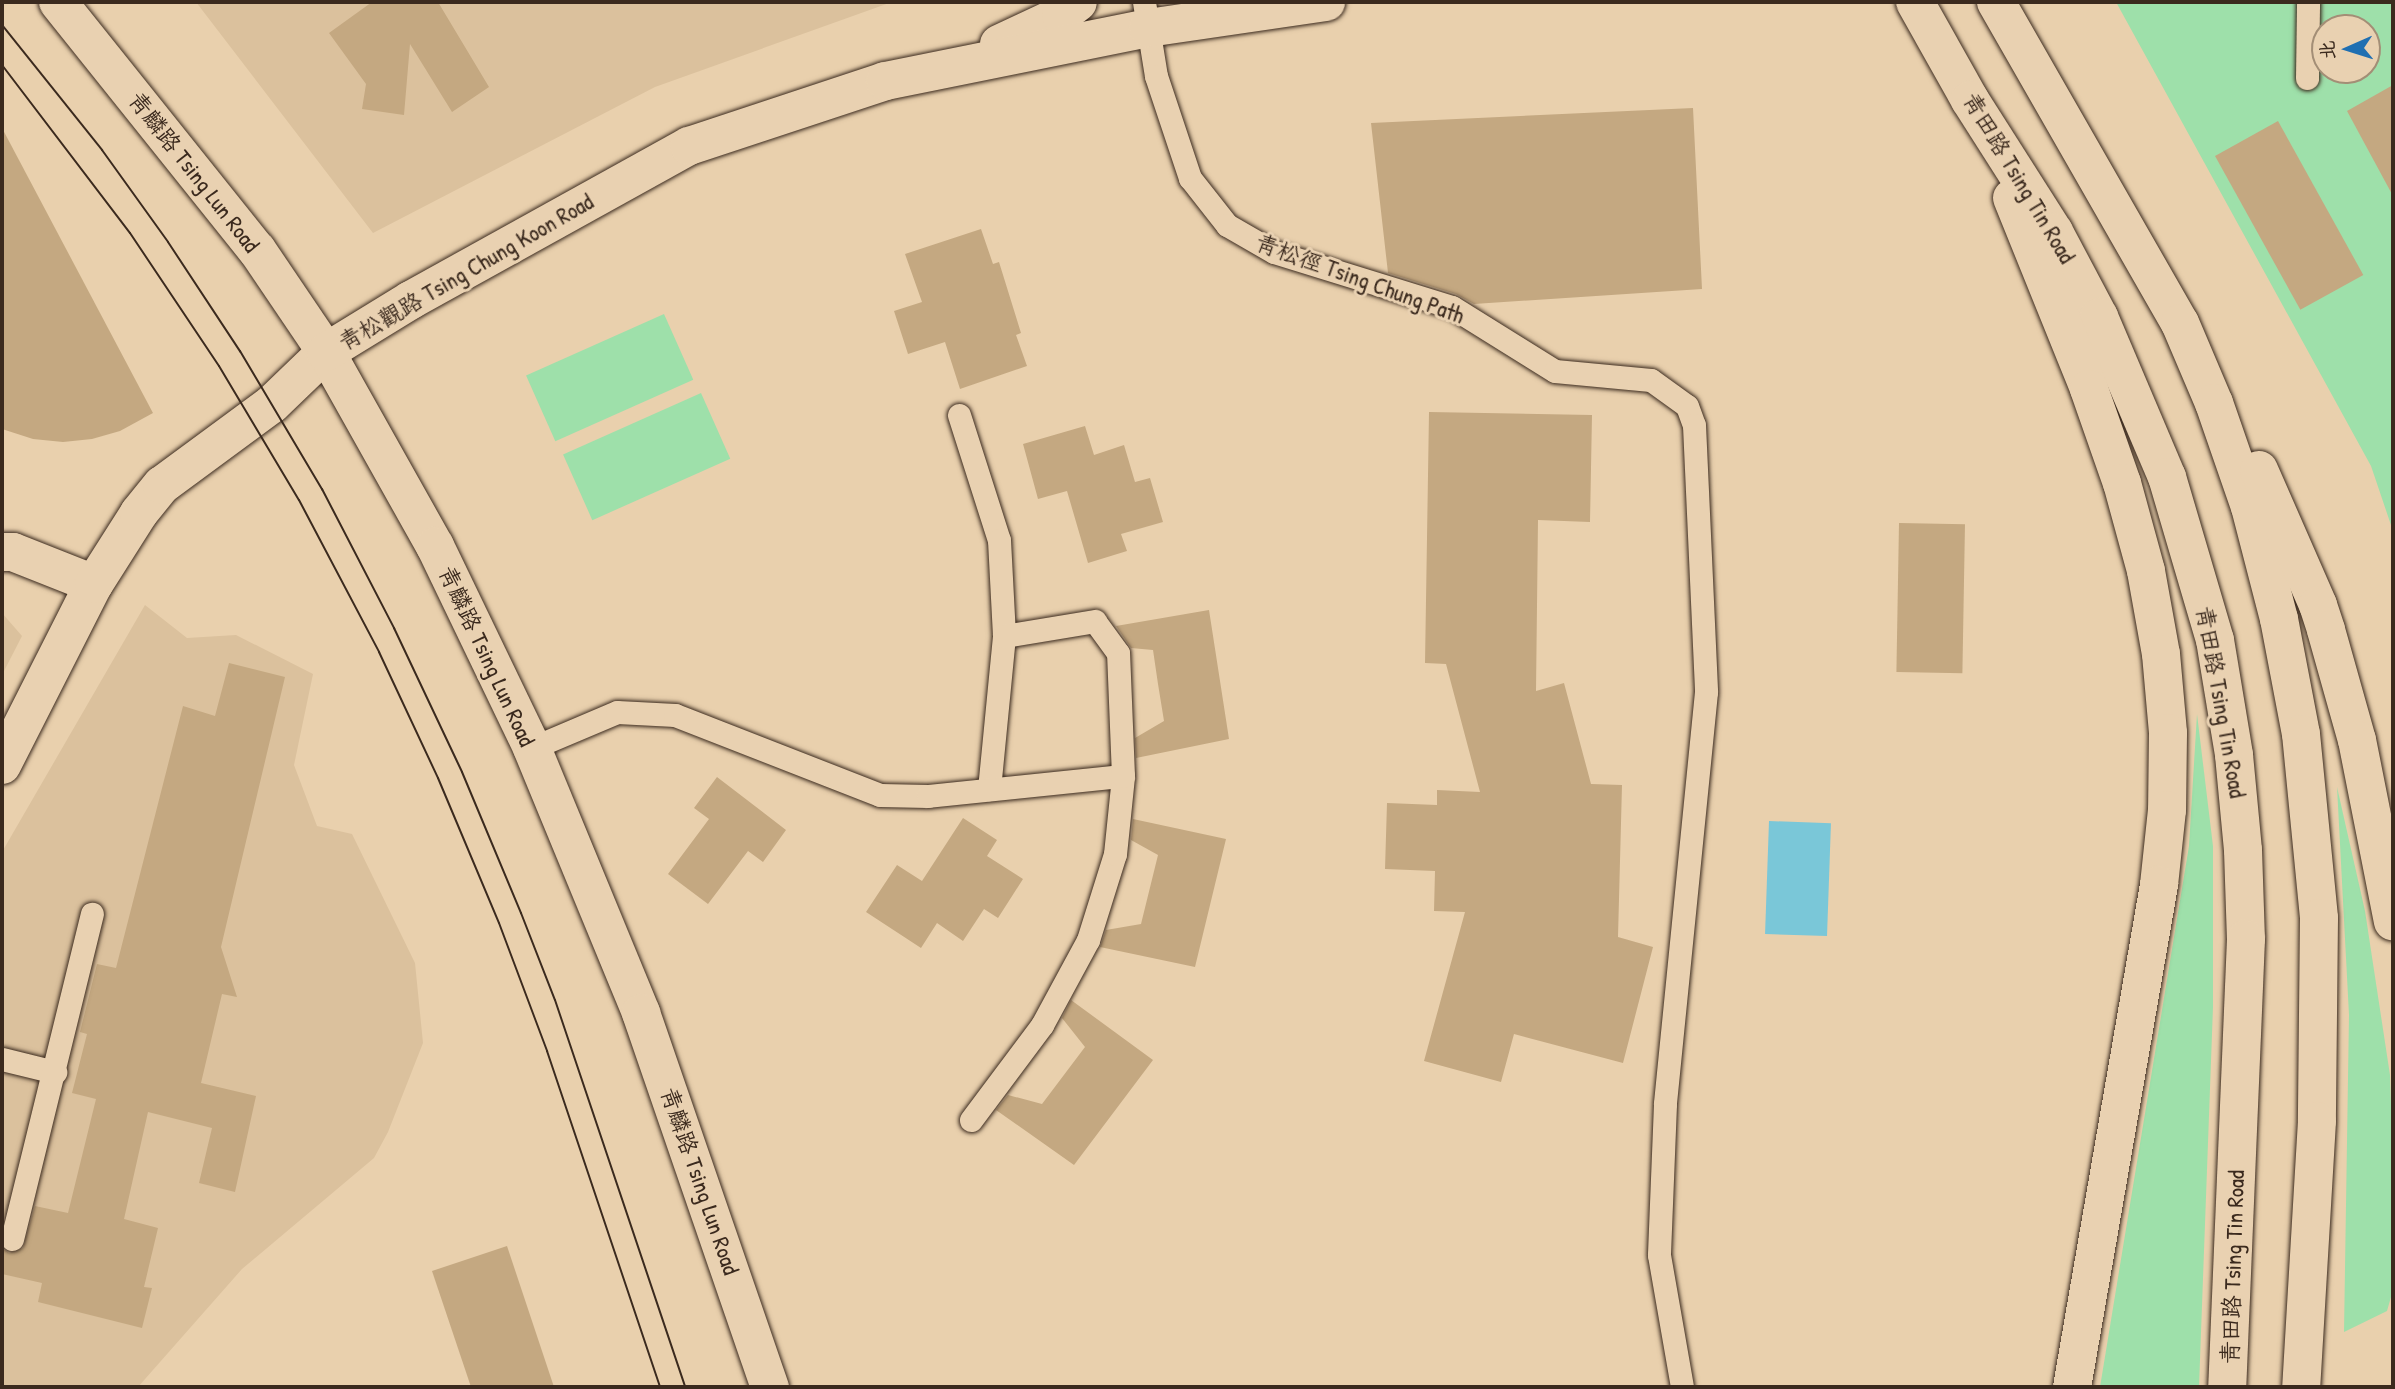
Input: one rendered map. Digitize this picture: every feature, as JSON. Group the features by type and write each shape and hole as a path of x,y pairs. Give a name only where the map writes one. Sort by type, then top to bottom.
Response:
{"main road":[{"name":"青麟路 Tsing Lun Road","path":"58,2 257,250 327,352 435,547 531,748 641,1013 771,1387"},
{"name":"青松觀路 Tsing Chung Koon Road","path":"950,68 1061,15 1078,2"},
{"name":"青松觀路 Tsing Chung Koon Road","path":"2,765 94,584 139,513 162,485 272,404 327,352 411,300 689,146 886,81 950,68 1146,15 1326,2"},
{"name":"青田路 Tsing Tin Road","path":"1917,5 1970,100 2054,232 2125,373 2167,477 2214,640 2234,755 2243,850 2246,939 2228,1378"},
{"path":"1998,6 2249,447 2318,605 2357,740 2393,922"},
{"path":"1970,100 2089,389 2122,483 2146,571 2161,654 2168,733 2167,810 2160,886 2072,1387"},
{"path":"2180,323 2214,403 2253,520 2285,644 2310,807 2319,918 2319,1022 2317,1121 2301,1387"},
{"path":"2,551 13,552 94,584"}],"lane":[{"path":"2307,78 2308,2"},
{"name":"青松徑 Tsing Chung Path","path":"1146,15 1156,76 1190,178 1227,225 1274,252 1452,307 1555,371 1651,380 1686,406 1694,425 1706,692 1665,1104 1659,1255 1682,1387"},
{"path":"959,415 999,540 1004,636 989,789"},
{"path":"971,1120 1042,1025 1088,940 1115,853 1123,776 1118,653 1095,621 1004,636"},
{"path":"531,748 617,712 675,715 880,795 928,796 1123,776"},
{"path":"12,1239 92,914"},
{"path":"2,1059 54,1072"}],"shaded area":[{"path":"196,2 892,2 655,87 373,233"},
{"path":"145,605 187,638 236,635 313,674 294,765 317,826 352,834 415,963 423,1043 388,1132 374,1158 242,1269 138,1387 2,1387 2,852"},
{"path":"2,613 22,636 2,675"}],"green space":[{"path":"2116,2 2393,2 2393,531 2371,466"},
{"path":"664,314 693,380 555,441 526,375"},
{"path":"701,393 730,459 592,520 563,454"},
{"path":"2197,714 2213,846 2213,1007 2199,1387 2100,1387 2189,846"},
{"path":"2337,787 2365,911 2390,1075 2393,1166 2393,1290 2387,1311 2344,1332 2349,1015"}],"water":[{"path":"1769,821 1831,823 1827,936 1765,934"}],"building":[{"path":"372,2 438,2 489,87 452,112 410,44 404,115 362,109 366,84 329,33"},
{"path":"2393,85 2393,196 2347,111"},
{"path":"1693,108 1702,289 1474,304 1456,294 1388,273 1371,123"},
{"path":"2278,121 2363,275 2300,310 2215,156"},
{"path":"2,128 153,413 120,431 92,439 63,442 33,439 2,429"},
{"path":"981,229 993,264 999,262 1021,333 1016,335 1027,366 960,389 945,342 908,354 894,311 922,302 905,254"},
{"path":"1429,412 1592,415 1590,522 1538,520 1536,691 1564,683 1591,784 1622,785 1618,937 1653,947 1623,1063 1514,1034 1501,1082 1424,1061 1465,912 1434,911 1435,871 1385,869 1387,803 1437,805 1437,790 1480,792 1446,664 1425,663"},
{"path":"1085,426 1094,455 1124,445 1135,482 1150,478 1163,522 1121,534 1127,551 1088,563 1067,491 1038,499 1023,444"},
{"path":"1899,523 1965,524 1962,673 1896,672"},
{"path":"1209,610 1229,739 1136,758 1135,738 1164,721 1153,650 1131,648 1116,626"},
{"path":"229,663 285,677 221,947 237,997 222,994 201,1083 256,1096 235,1192 199,1183 212,1128 148,1112 124,1219 158,1228 144,1287 152,1288 142,1328 38,1302 42,1283 2,1274 2,1248 9,1253 23,1248 35,1206 68,1213 96,1099 72,1093 87,1034 80,1032 97,964 116,968 183,706 215,716"},
{"path":"717,777 786,830 763,862 748,851 708,904 668,874 709,819 694,808"},
{"path":"963,818 997,840 987,856 1023,879 998,918 984,909 963,941 937,923 921,948 866,912 897,865 922,881"},
{"path":"1133,819 1226,839 1195,967 1100,947 1106,930 1141,924 1158,855 1131,840"},
{"path":"1071,1000 1153,1060 1074,1165 996,1110 1008,1095 1042,1104 1085,1047 1062,1018"},
{"path":"507,1246 554,1387 471,1387 432,1271"}],"tram line":[{"path":"2,25 102,150 168,242 240,351 322,489 394,628 462,772 555,1000 685,1387"},
{"path":"2,65 130,233 219,366 299,500 379,652 438,778 499,923 547,1051 660,1387"}]}
